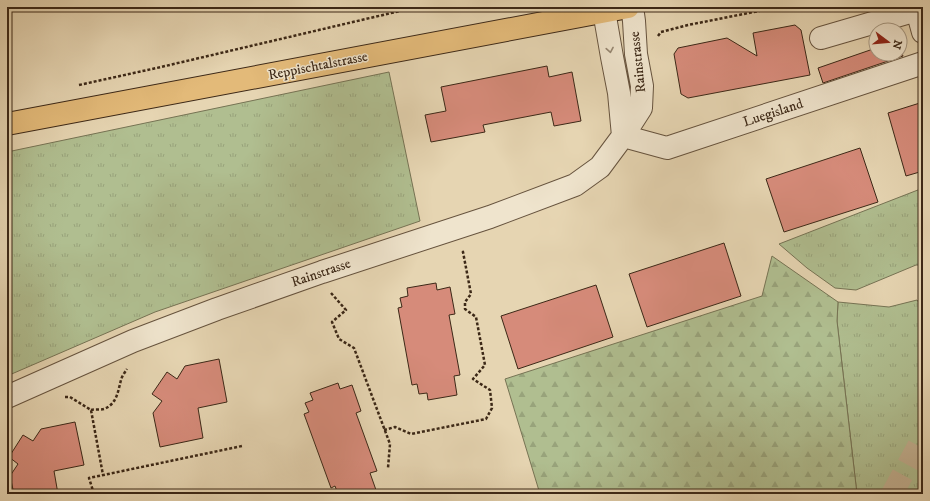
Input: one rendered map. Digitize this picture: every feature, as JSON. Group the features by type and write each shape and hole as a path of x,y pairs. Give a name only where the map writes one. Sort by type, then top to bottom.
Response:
{"main road":[{"name":"Reppischtalstrasse","path":"7,124 628,7"}],"street":[{"name":"Rainstrasse","path":"7,397 133,341 217,309 322,272 490,217 575,185 600,167 641,108 642,86 636,54 632,7"},
{"path":"820,38 920,9 923,32"},
{"name":"Rainstrasse","path":"604,12 619,93 623,136"},
{"name":"Luegisland","path":"623,136 667,148 923,64"}],"path":[{"path":"72,87 417,7"},
{"path":"657,39 661,32 688,25 769,9 772,7"},
{"path":"384,430 395,427 411,434 486,419 492,408 490,390 473,379 485,365 476,317 465,309 464,302 471,294 464,252 456,246"},
{"path":"346,310 332,322 339,339 354,348 390,444 388,468"},
{"path":"64,397 70,397 91,410 104,409 112,404 118,395 120,385"},
{"path":"91,410 103,475"},
{"path":"94,494 89,478 242,446"}],"green space":[{"path":"389,72 420,221 155,312 7,376 7,152"},
{"path":"923,188 923,265 916,265 856,290 835,288 807,268 779,244"},
{"path":"772,256 838,302 837,321 857,494 540,494 505,379 762,296"},
{"path":"917,300 923,308 923,494 857,494 837,321 838,302 889,307"}],"building":[{"path":"795,25 801,30 810,75 688,98 681,94 674,54 678,48 727,38 757,56 753,33"},
{"path":"868,51 868,62 885,62 823,83 818,68"},
{"path":"547,66 549,77 572,72 581,121 554,126 551,112 483,125 485,132 431,142 425,115 446,111 441,87"},
{"path":"923,102 923,171 906,176 888,113"},
{"path":"860,148 878,202 784,232 766,179"},
{"path":"724,243 741,296 647,327 629,274"},
{"path":"436,283 437,290 450,287 455,314 449,315 460,375 454,376 457,395 428,400 427,393 419,394 417,384 412,385 398,308 402,307 400,298 408,296 407,288"},
{"path":"596,285 613,337 518,369 501,316"},
{"path":"219,359 227,402 198,408 203,438 160,447 153,413 162,401 152,394 167,372 177,379 185,366"},
{"path":"338,383 340,389 352,385 361,411 356,413 377,471 370,473 376,490 365,494 338,494 335,486 331,488 304,414 309,412 305,403 313,400 310,393"},
{"path":"75,422 84,465 54,471 58,494 14,494 10,476 18,464 9,457 23,435 33,441 41,429"}],"tunnel":[{"path":"892,494 923,437"}]}
